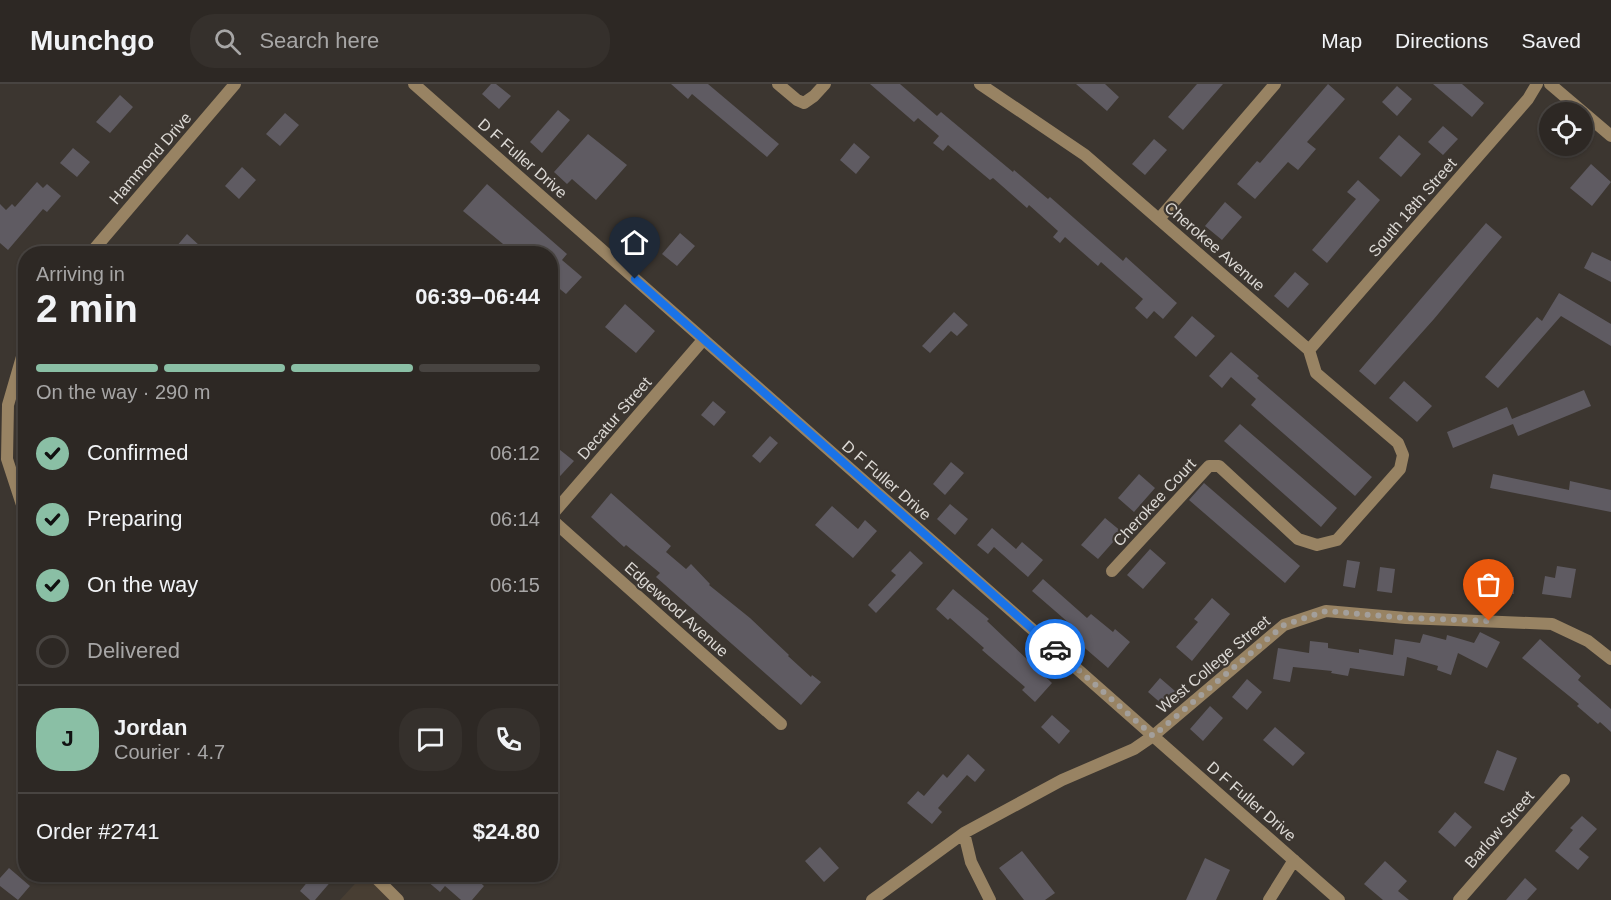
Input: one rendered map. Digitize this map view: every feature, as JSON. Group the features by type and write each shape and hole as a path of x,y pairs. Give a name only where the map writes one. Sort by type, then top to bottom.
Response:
{"street":[{"name":"Hammond Drive","path":"97,246 235,84"},
{"name":"D F Fuller Drive","path":"414,84 1339,900"},
{"path":"778,84 804,103 825,84"},
{"name":"Cherokee Avenue","path":"980,84 1085,155 1159,219 1309,351 1316,373 1398,443 1403,455"},
{"path":"1159,219 1275,84"},
{"name":"South 18th Street","path":"1309,351 1528,99 1537,84"},
{"path":"1550,84 1611,136"},
{"name":"Decatur Street","path":"558,509 703,340"},
{"path":"18,371 8,405 7,459 18,493"},
{"name":"Cherokee Court","path":"1112,572 1209,466 1219,466 1298,539 1317,545 1336,540 1400,469 1403,455"},
{"name":"Edgewood Avenue","path":"558,525 781,724"},
{"name":"West College Street","path":"872,900 964,833 1062,780 1134,749 1153,736 1284,625 1326,611 1406,618 1552,624 1588,641 1611,659"},
{"name":"Barlow Street","path":"1459,900 1564,780"},
{"path":"964,833 971,862 990,900"},
{"path":"1269,900 1294,860"},
{"path":"380,882 398,900"}],"shaded area":[{"path":"357,882 373,882 392,900 340,900"}],"building":[{"path":"491,84 496,84 511,96 499,109 482,94"},
{"path":"671,84 708,84 779,144 767,157 692,94 688,99"},
{"path":"870,84 900,84 937,116 941,112 1013,172 1014,170 1048,199 1050,197 1123,261 1126,257 1177,303 1163,319 1154,311 1147,319 1135,308 1143,299 1101,262 1098,266 1065,237 1060,243 1053,237 1058,231 1029,205 1027,208 993,178 990,180 948,145 943,151 933,143 939,136 918,118 914,122"},
{"path":"1076,84 1105,84 1119,97 1107,111"},
{"path":"1197,84 1223,84 1183,130 1168,117"},
{"path":"1328,84 1345,99 1307,142 1316,149 1298,170 1288,162 1255,199 1237,184 1257,161 1260,163"},
{"path":"1433,84 1462,84 1484,103 1472,117"},
{"path":"1397,86 1412,99 1397,116 1382,102"},
{"path":"120,95 133,107 110,133 96,122"},
{"path":"558,110 570,120 542,153 530,142"},
{"path":"285,113 299,125 280,146 266,134"},
{"path":"1443,126 1458,139 1443,155 1428,142"},
{"path":"588,134 627,165 596,200 572,179 567,184 554,172"},
{"path":"1399,135 1421,154 1401,177 1379,158"},
{"path":"1154,139 1167,150 1145,175 1132,164"},
{"path":"854,143 870,157 856,174 840,160"},
{"path":"73,148 90,162 77,177 60,163"},
{"path":"1591,164 1611,182 1592,206 1570,188"},
{"path":"242,167 256,180 239,199 225,186"},
{"path":"1358,180 1380,200 1327,263 1312,250 1356,199 1347,192"},
{"path":"37,182 43,188 47,184 61,196 47,212 43,209 8,250 0,243 0,204 6,210 12,204 15,207"},
{"path":"487,184 558,246 505,246 463,211"},
{"path":"1225,202 1242,217 1222,240 1205,226"},
{"path":"1486,223 1502,237 1375,385 1359,371"},
{"path":"680,233 695,246 677,266 662,254"},
{"path":"187,234 200,246 177,246"},
{"path":"558,246 567,254 562,260 582,277 566,294 558,288"},
{"path":"1592,252 1611,261 1611,282 1584,268"},
{"path":"1295,272 1309,284 1288,308 1274,296"},
{"path":"1559,293 1611,324 1611,346 1561,316 1498,388 1485,377 1537,317 1542,321"},
{"path":"625,304 655,331 636,353 605,327"},
{"path":"954,312 968,325 957,336 951,331 930,353 922,346"},
{"path":"1192,316 1215,336 1196,357 1174,337"},
{"path":"1231,352 1259,376 1257,378 1372,477 1355,496 1251,405 1256,399 1231,377 1222,388 1209,376"},
{"path":"1404,381 1432,406 1417,422 1389,398"},
{"path":"1584,390 1591,406 1518,436 1513,424 1453,448 1447,432 1507,407 1512,419"},
{"path":"713,401 726,412 714,426 701,415"},
{"path":"1240,424 1337,508 1321,527 1224,441"},
{"path":"770,436 778,443 760,463 752,456"},
{"path":"558,448 574,461 558,478"},
{"path":"951,462 964,473 945,495 933,484"},
{"path":"1139,474 1155,488 1134,512 1118,498"},
{"path":"1493,474 1569,490 1570,481 1611,490 1611,512 1490,488"},
{"path":"1204,483 1300,566 1285,583 1189,500"},
{"path":"611,493 671,546 666,552 686,569 691,564 709,585 750,618 811,677 812,675 821,682 801,705 656,577 660,573 626,545 624,547 591,517"},
{"path":"950,504 968,519 955,535 937,519"},
{"path":"832,506 858,529 865,520 877,531 853,558 815,525"},
{"path":"1105,518 1122,532 1098,559 1081,545"},
{"path":"992,528 1016,549 1022,542 1043,560 1028,577 994,547 988,554 977,545"},
{"path":"1150,549 1166,563 1143,589 1127,575"},
{"path":"910,551 923,563 876,613 868,605 896,575 891,571"},
{"path":"1347,560 1360,562 1355,588 1343,586"},
{"path":"1557,566 1576,569 1571,598 1542,594 1545,576 1555,578"},
{"path":"1380,567 1395,569 1392,593 1377,591"},
{"path":"1481,577 1514,577 1514,594 1480,594"},
{"path":"1043,579 1087,618 1091,614 1113,632 1115,629 1130,642 1108,668 1072,637 1077,630 1032,591"},
{"path":"953,589 989,619 987,621 1052,683 1035,702 1022,690 1025,687 982,650 984,648 950,618 948,620 936,609"},
{"path":"1212,598 1230,614 1192,661 1176,647 1198,622 1194,619"},
{"path":"1480,632 1500,642 1487,668 1458,653 1451,675 1437,670 1438,666 1407,657 1404,676 1350,668 1348,676 1331,673 1332,671 1293,667 1290,682 1273,679 1278,648 1309,653 1310,641 1328,643 1328,648 1359,653 1359,649 1393,655 1395,639 1420,643 1423,634 1446,640 1447,635 1474,643"},
{"path":"1540,639 1581,676 1578,680 1611,709 1611,732 1600,722 1598,724 1577,706 1579,704 1522,658"},
{"path":"1160,678 1175,691 1163,705 1148,692"},
{"path":"1247,679 1262,692 1247,710 1232,697"},
{"path":"1210,706 1223,718 1203,741 1190,729"},
{"path":"1052,715 1070,731 1059,744 1041,727"},
{"path":"1275,727 1305,753 1293,766 1263,740"},
{"path":"1497,750 1517,758 1504,791 1484,783"},
{"path":"968,754 985,770 975,782 967,775 938,808 942,812 932,824 907,803 918,791 924,796 943,774 947,778"},
{"path":"1455,812 1472,827 1455,847 1438,832"},
{"path":"1582,816 1597,829 1579,849 1589,857 1578,870 1555,851 1573,830 1570,828"},
{"path":"820,847 839,868 824,882 805,861"},
{"path":"1022,851 1055,893 1045,900 1024,900 999,868"},
{"path":"1205,858 1230,870 1216,900 1186,900"},
{"path":"1385,861 1407,881 1398,891 1409,900 1383,900 1364,884"},
{"path":"9,868 18,876 18,882 25,882 30,886 18,900 0,886 0,878"},
{"path":"1525,878 1537,889 1527,900 1506,900"},
{"path":"307,882 330,882 315,900 310,900 300,891"},
{"path":"428,882 480,882 484,886 472,900 461,900 445,886 440,892"}],"way so far":[{"path":"1055,649 1153,736 1284,625 1326,611 1406,618 1489,621"}],"route":[{"path":"635,279 1055,649"}]}
